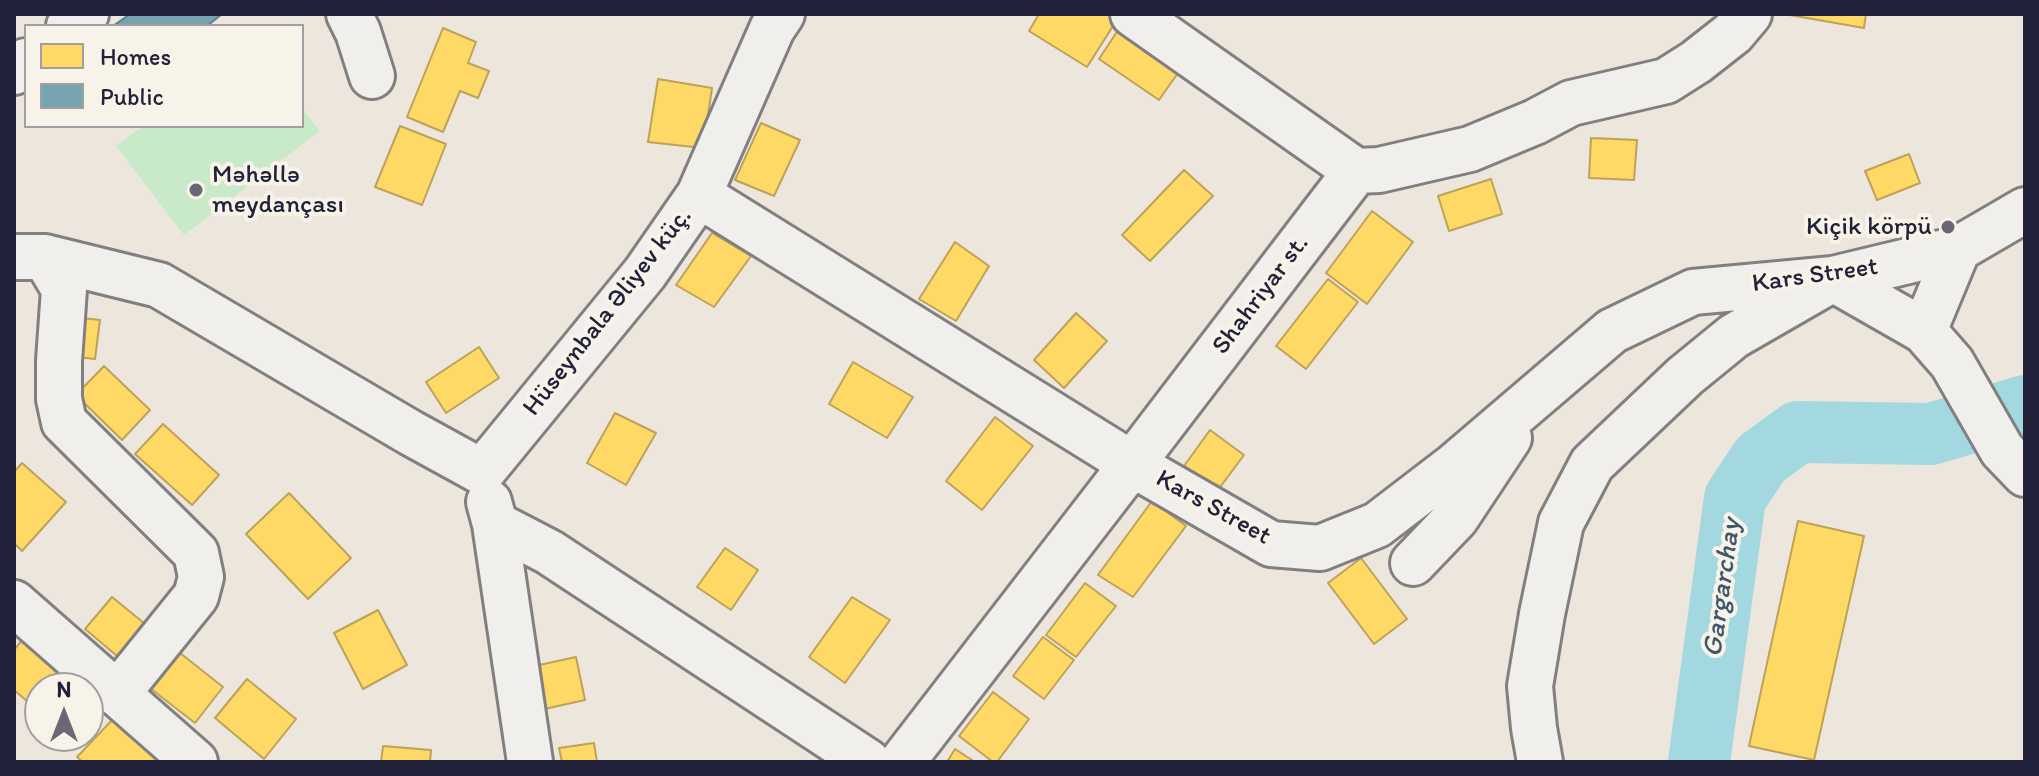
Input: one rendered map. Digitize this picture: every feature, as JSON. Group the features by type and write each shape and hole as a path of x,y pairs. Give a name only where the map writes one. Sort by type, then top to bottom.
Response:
{"street":[{"path":"349,14 372,76"},
{"name":"Hüseynbala Əliyev küç.","path":"482,472 645,273 699,195 772,29 782,14"},
{"path":"1133,14 1356,171 1379,170 1470,149 1571,103 1666,81 1733,33 1749,14"},
{"name":"Shahriyar st.","path":"902,762 1356,171"},
{"name":"Kars Street","path":"699,195 1132,464 1271,544 1320,548 1377,525 1454,466 1612,331 1693,292 1833,279 1958,249"},
{"path":"1924,331 1958,249 2025,210"},
{"path":"30,257 159,285 482,472 495,524 530,762"},
{"path":"30,257 64,289 59,361 59,399 64,422 196,553 201,577 196,596 117,694"},
{"path":"1540,762 1530,686 1561,523 1592,464 1685,376 1734,336 1833,279 1924,331 1952,363 2013,462"},
{"path":"1413,563 1456,518 1539,393"},
{"path":"495,524 549,552 868,762"},
{"path":"14,603 195,762"}],"green space":[{"name":"Məhəllə meydançası","path":"304,111 320,131 184,235 116,146 140,128 304,128"}],"building: Homes":[{"path":"1039,14 1120,15 1087,67 1029,31"},
{"path":"1784,14 1866,14 1864,28"},
{"path":"1124,21 1185,63 1159,100 1099,59"},
{"path":"443,28 476,42 468,63 489,71 478,98 460,91 443,132 407,117"},
{"path":"658,79 712,88 703,148 648,142"},
{"path":"761,123 800,140 774,196 735,180"},
{"path":"400,126 446,144 422,205 375,187"},
{"path":"1591,138 1637,140 1634,180 1589,178"},
{"path":"1909,154 1920,183 1877,200 1865,171"},
{"path":"1184,170 1213,196 1150,261 1122,235"},
{"path":"1491,179 1502,214 1449,231 1438,196"},
{"path":"1372,211 1413,242 1367,304 1326,273"},
{"path":"712,233 751,256 714,307 676,285"},
{"path":"955,242 989,266 956,321 919,299"},
{"path":"1328,279 1358,302 1306,369 1276,346"},
{"path":"1076,313 1107,341 1064,388 1034,360"},
{"path":"82,318 100,320 95,359 77,357"},
{"path":"479,347 499,378 446,413 426,382"},
{"path":"853,362 913,397 887,438 829,404"},
{"path":"104,366 150,410 122,440 76,395"},
{"path":"615,413 656,433 626,485 587,463"},
{"path":"995,417 1033,446 982,510 946,481"},
{"path":"163,424 219,475 192,505 135,454"},
{"path":"1210,430 1244,455 1218,490 1184,466"},
{"path":"22,463 66,502 22,551 14,543 14,472"},
{"path":"289,493 351,558 308,599 246,534"},
{"path":"1152,501 1186,526 1133,597 1098,575"},
{"path":"1798,521 1864,536 1814,760 1749,746"},
{"path":"725,548 758,570 731,610 697,587"},
{"path":"1361,558 1407,619 1374,644 1328,583"},
{"path":"1085,583 1116,606 1076,657 1046,635"},
{"path":"112,597 150,628 123,661 85,629"},
{"path":"852,597 890,620 845,683 809,657"},
{"path":"378,610 407,665 363,689 334,633"},
{"path":"1043,637 1074,660 1044,699 1013,676"},
{"path":"24,638 64,672 24,672 24,698 14,690 14,650"},
{"path":"175,649 223,687 195,723 146,685"},
{"path":"576,657 585,700 540,710 530,667"},
{"path":"247,679 296,719 264,759 215,718"},
{"path":"993,692 1029,719 997,762 959,736"},
{"path":"113,719 160,762 83,762 77,757 82,752 104,752 104,728"},
{"path":"594,743 597,762 562,762 559,748"},
{"path":"383,746 431,750 430,762 381,762"},
{"path":"955,749 975,762 947,762"}],"building: Public":[{"path":"130,14 222,14 210,24 116,24"}],"waterway":[{"name":"Gargarchay","path":"1699,762 1735,498 1761,459 1798,432 1931,434 2025,406"}],"place":[{"name":"Məhəllə meydançası","path":"196,190"},
{"name":"Kiçik körpü","path":"1948,227"}]}
